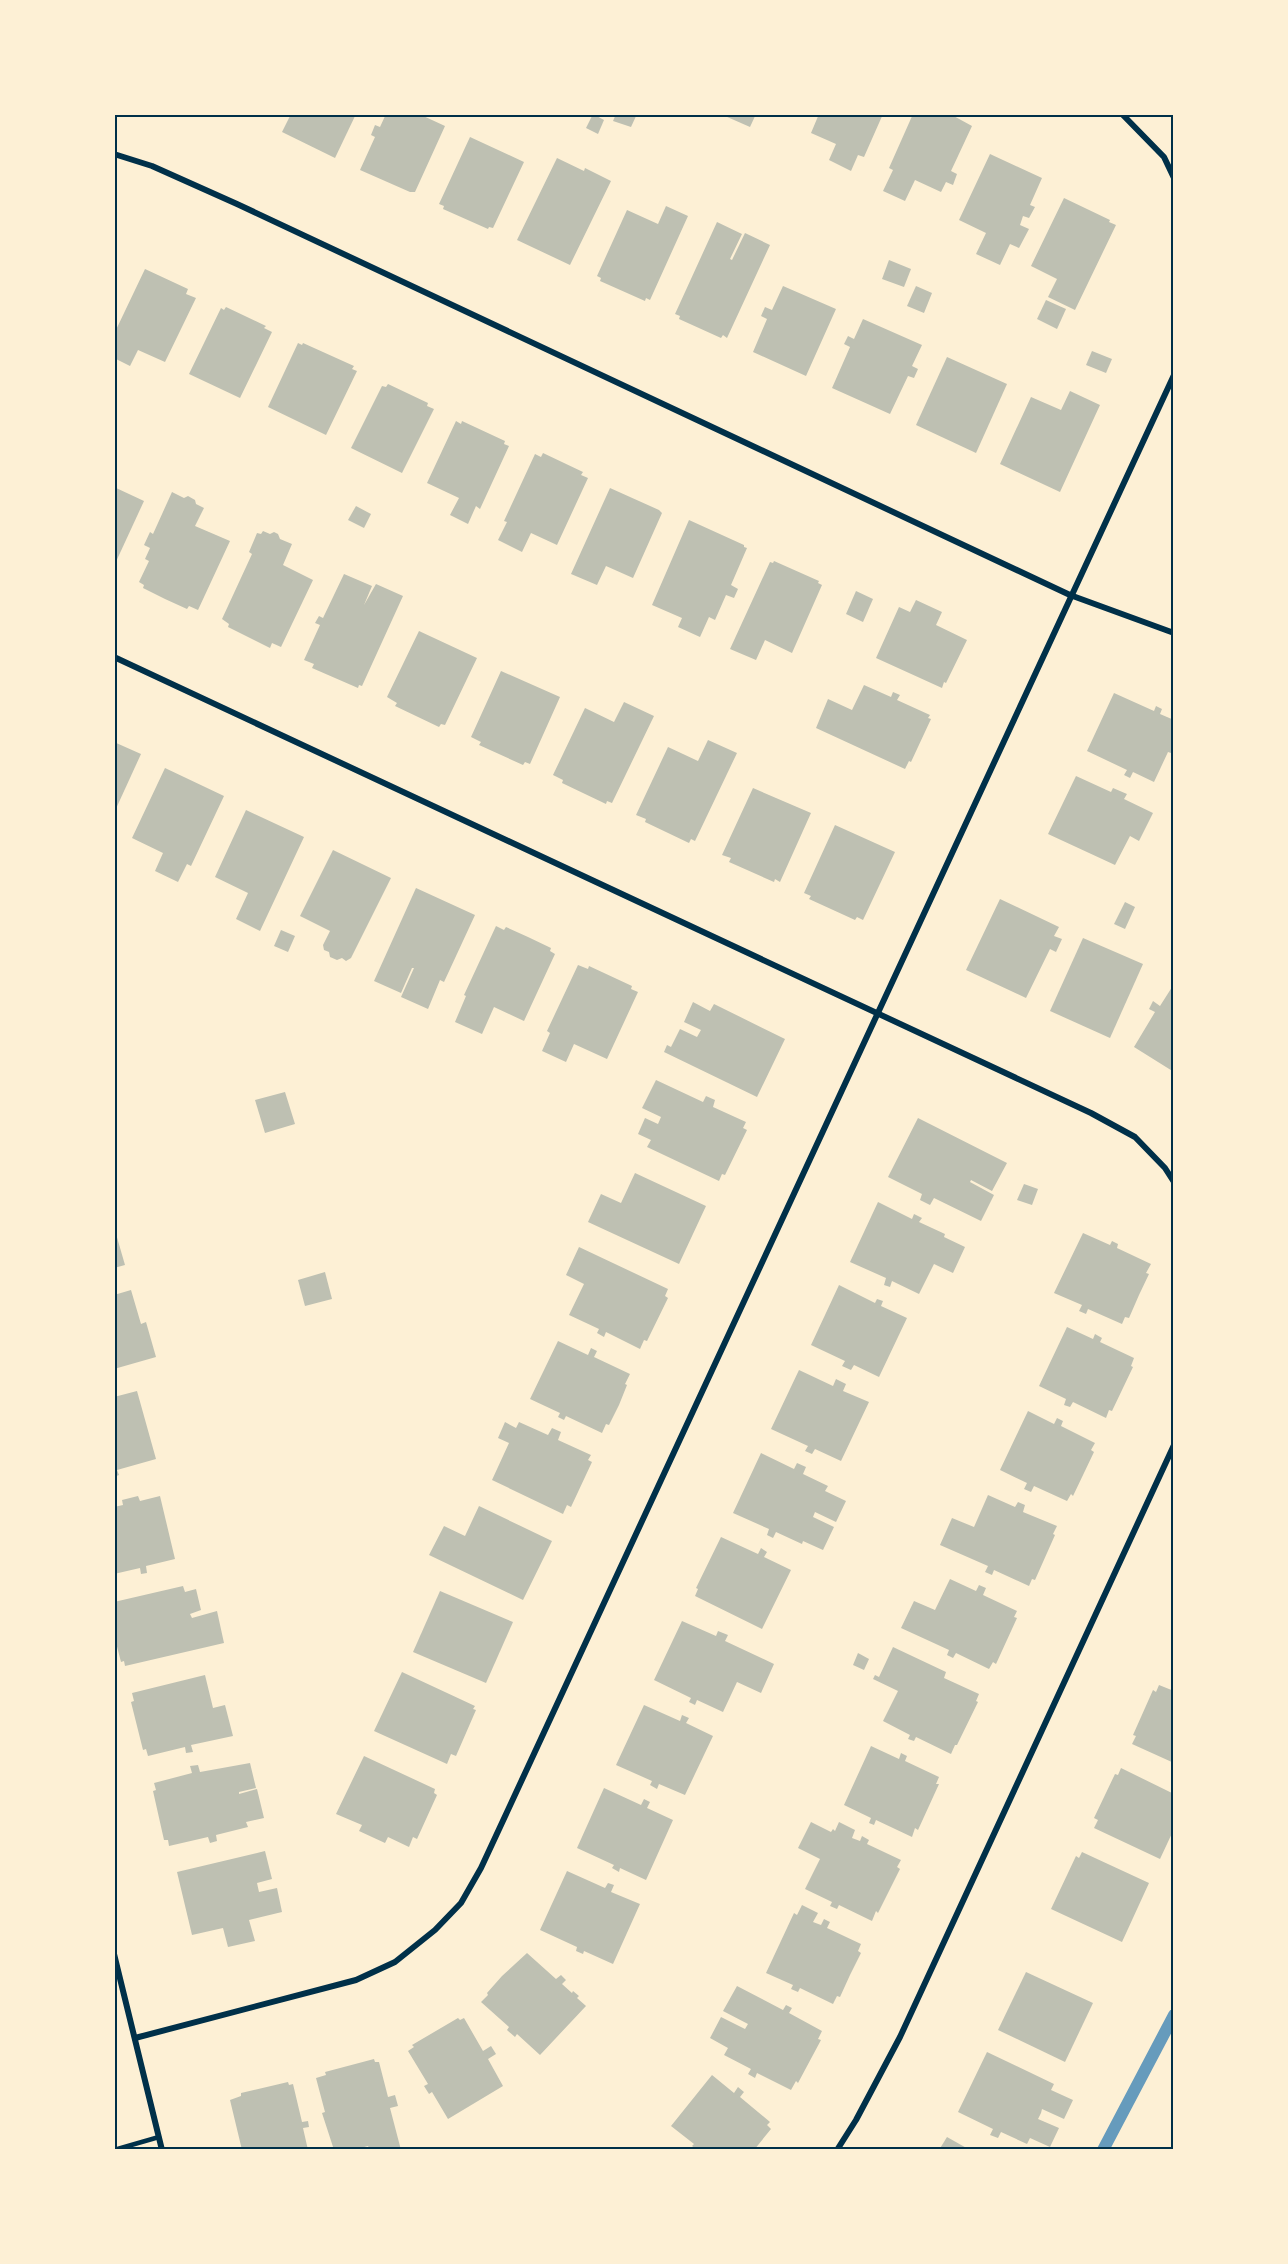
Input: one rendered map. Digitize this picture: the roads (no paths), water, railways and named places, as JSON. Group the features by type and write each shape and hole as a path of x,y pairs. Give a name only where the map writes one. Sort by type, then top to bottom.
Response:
{"street":[{"path":"1122,114 1164,157 1174,178"},
{"path":"114,154 152,166 237,204 1070,595 1174,633"},
{"path":"135,2038 356,1980 395,1962 435,1930 461,1903 481,1868 1174,375"},
{"path":"114,657 1090,1113 1135,1137 1165,1168 1174,1182"},
{"path":"837,2150 856,2120 900,2037 1174,1445"},
{"path":"114,1954 162,2150"}],"lane":[{"path":"114,2150 159,2137"}],"waterway":[{"path":"1103,2150 1174,2015"}]}
